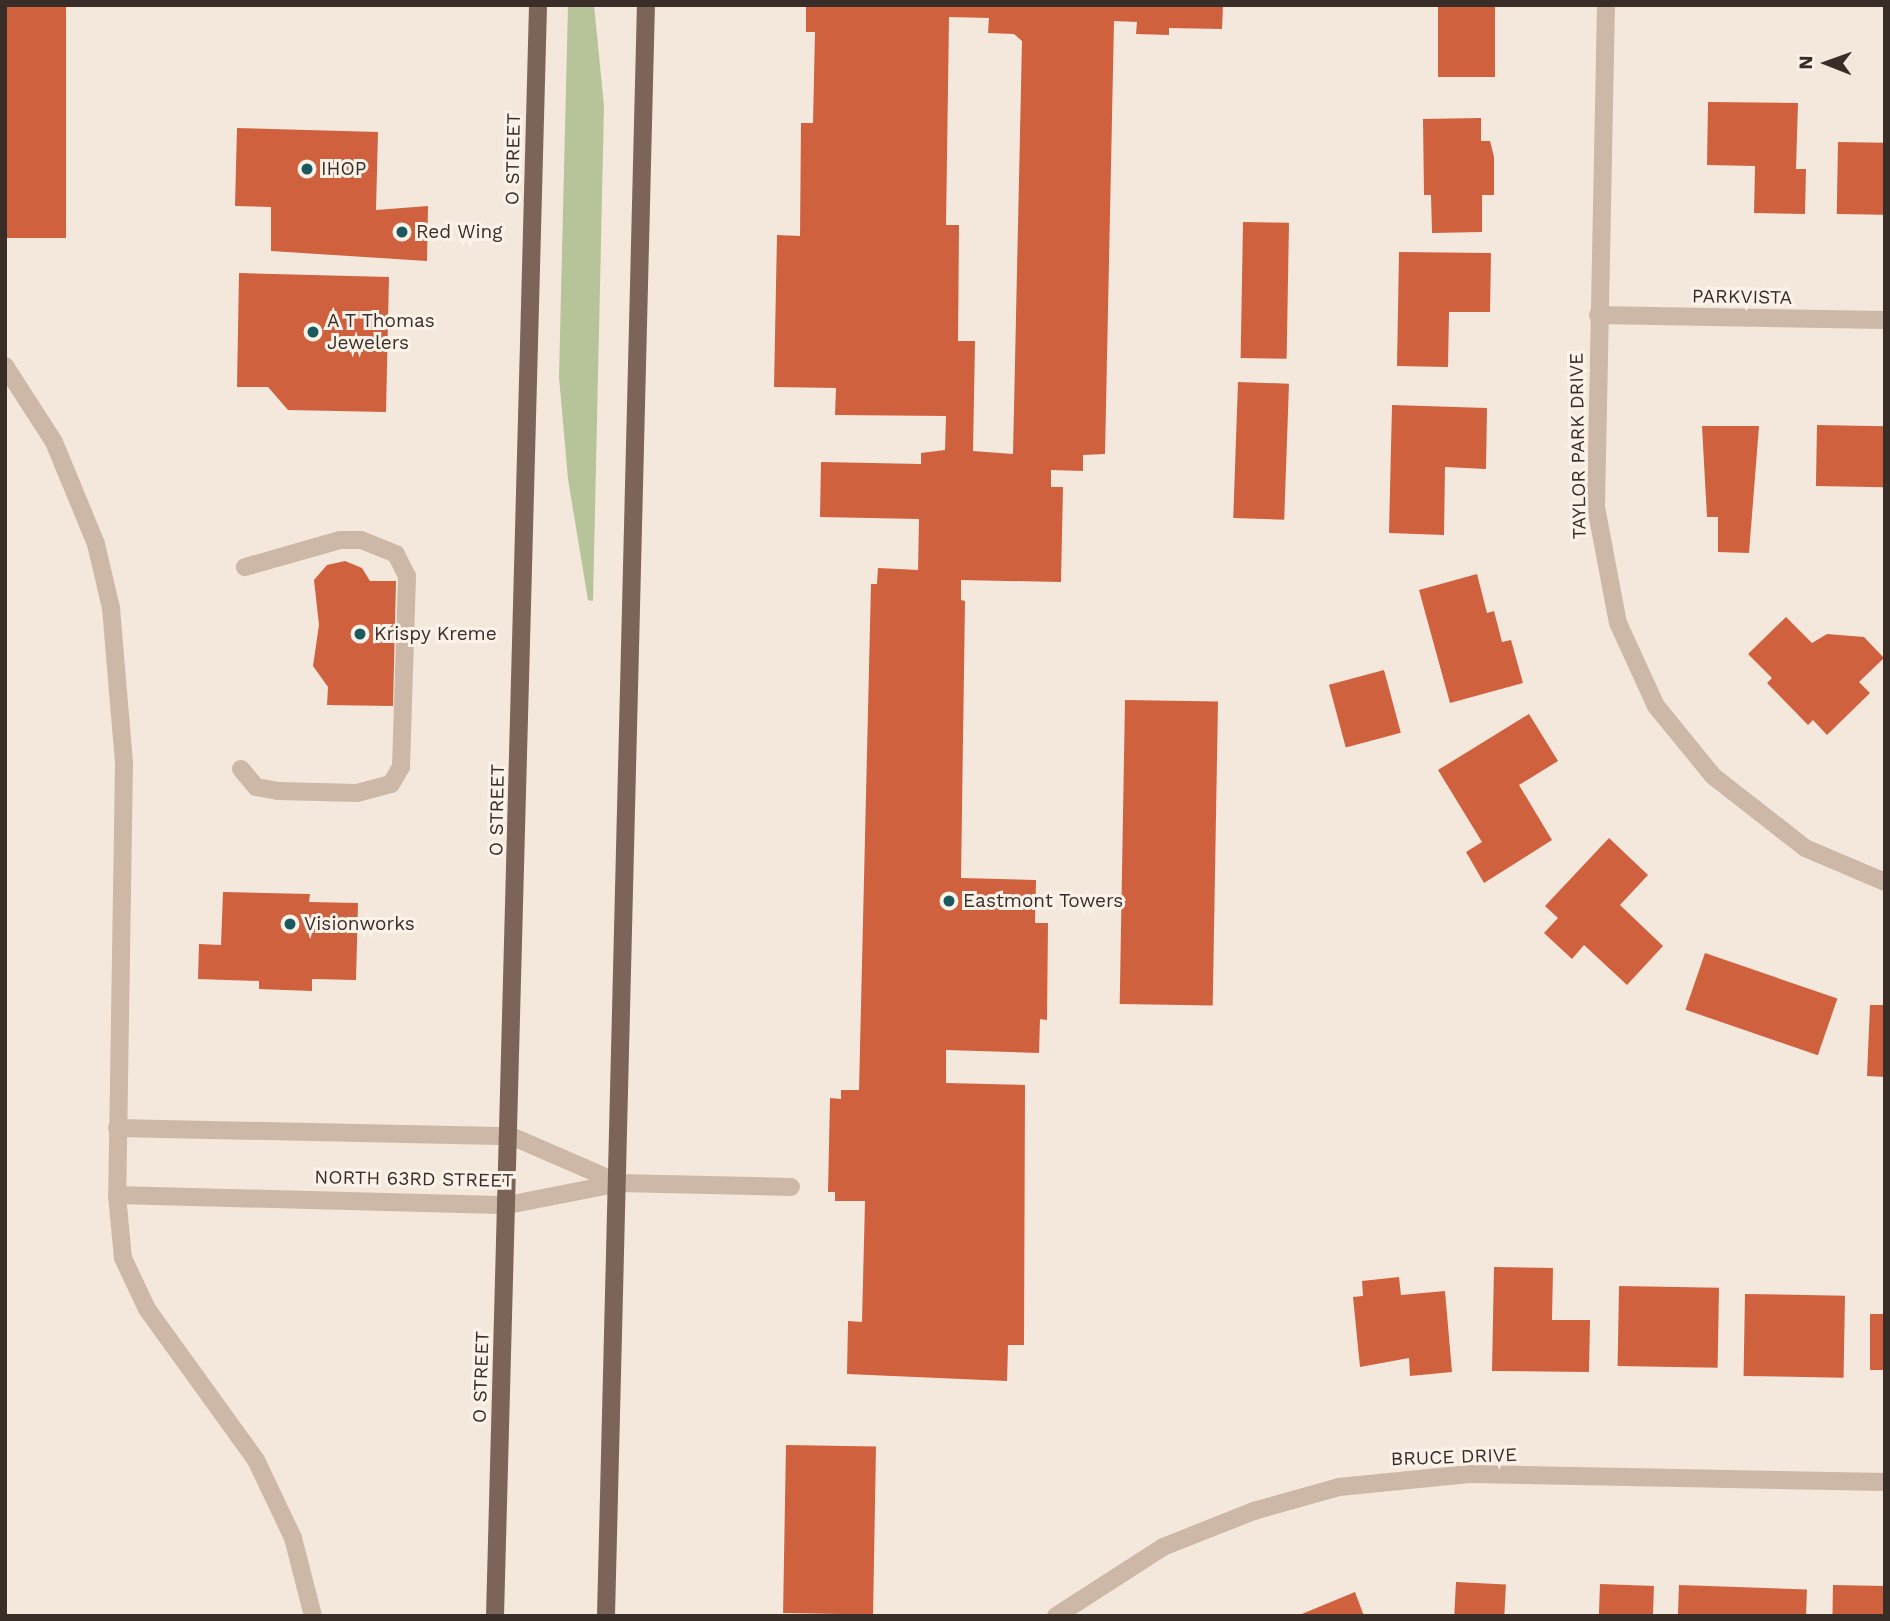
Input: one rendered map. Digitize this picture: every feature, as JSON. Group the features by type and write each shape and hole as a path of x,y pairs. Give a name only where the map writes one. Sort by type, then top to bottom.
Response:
{"main road":[{"name":"O STREET","path":"495,1616 511,1136 538,5"},
{"path":"606,1616 619,1183 646,5"}],"street":[{"name":"TAYLOR PARK DRIVE","path":"1606,5 1598,315 1598,537 1618,623 1638,671 1674,731 1734,796 1805,848 1885,882"},
{"name":"PARKVISTA","path":"1598,315 1885,320"},
{"path":"5,366 54,442 96,544 111,608 124,773 117,1128 117,1195 123,1258 137,1294 256,1460 293,1538 313,1616"},
{"path":"240,769 256,787 278,790 357,793 391,784 401,767 407,576 396,554 361,540 340,540 245,567"},
{"path":"117,1128 511,1136 619,1183 792,1187"},
{"name":"NORTH 63RD STREET","path":"117,1195 508,1205 619,1183"},
{"name":"BRUCE DRIVE","path":"1056,1616 1145,1556 1213,1525 1296,1497 1360,1484 1469,1474 1885,1482"}],"green space":[{"path":"568,5 594,5 604,106 593,601 588,600 568,479 559,377"}],"building":[{"path":"5,5 66,5 66,238 5,238"},
{"path":"806,5 1223,5 1222,29 1169,28 1169,35 1136,34 1137,22 1114,21 1105,454 1083,455 1083,471 1051,470 1051,487 1063,487 1061,582 961,580 961,600 965,601 961,878 1036,880 1035,923 1048,923 1047,1020 1040,1019 1039,1053 946,1050 946,1083 1025,1085 1024,1345 1008,1345 1007,1381 847,1374 848,1321 862,1322 865,1201 835,1201 835,1192 828,1192 830,1098 841,1099 841,1090 859,1090 871,584 877,584 878,568 918,570 919,519 820,517 821,462 921,464 921,453 945,450 946,416 835,415 836,388 774,387 777,235 800,236 801,123 813,123 815,32 806,32","holes":["949,17 989,18 988,33 1014,34 1022,41 1013,454 973,451 975,341 958,341 959,225 946,225"]},
{"path":"1438,5 1495,5 1495,77 1438,77"},
{"path":"1708,102 1798,103 1796,169 1806,169 1805,214 1754,213 1755,166 1707,165"},
{"path":"1481,118 1481,141 1490,141 1494,157 1494,195 1482,195 1482,232 1432,233 1431,195 1424,195 1423,119"},
{"name":"IHOP","path":"237,128 378,132 376,210 428,206 427,261 271,251 271,207 235,206"},
{"path":"1838,142 1885,143 1884,215 1837,214"},
{"path":"1243,222 1289,223 1287,359 1241,358"},
{"path":"1399,252 1491,253 1490,312 1449,312 1448,367 1397,366"},
{"name":"A T Thomas Jewelers","path":"239,273 389,277 386,412 288,410 268,387 237,387"},
{"path":"1238,382 1289,384 1284,520 1233,518"},
{"path":"1392,405 1487,408 1486,469 1445,467 1444,535 1389,533"},
{"path":"1817,425 1885,426 1884,487 1816,486"},
{"path":"1702,426 1759,426 1749,553 1718,552 1718,517 1707,517"},
{"name":"Krispy Kreme","path":"345,561 362,568 370,581 396,581 393,706 327,705 328,687 313,666 319,625 314,580 327,565"},
{"path":"1477,574 1487,613 1494,611 1502,642 1511,640 1523,683 1450,703 1419,590"},
{"path":"1786,617 1812,643 1827,634 1864,637 1884,658 1859,682 1870,693 1827,735 1813,720 1808,725 1767,683 1772,678 1748,654"},
{"path":"1384,670 1401,733 1346,748 1329,685"},
{"path":"1125,700 1218,702 1213,1006 1120,1004"},
{"path":"1529,714 1558,761 1519,785 1552,840 1484,883 1466,852 1482,842 1438,770"},
{"path":"1609,838 1648,875 1620,905 1663,946 1627,985 1584,945 1572,959 1544,933 1558,918 1545,906"},
{"name":"Visionworks","path":"223,892 310,894 309,902 358,903 356,980 312,979 312,991 259,989 259,981 198,979 199,944 221,945"},
{"path":"1705,953 1837,999 1818,1055 1685,1010"},
{"path":"1870,1005 1885,1005 1885,1077 1867,1076"},
{"path":"1494,1267 1553,1268 1552,1320 1590,1320 1589,1372 1492,1371"},
{"path":"1399,1277 1401,1295 1445,1291 1452,1372 1410,1376 1409,1358 1360,1367 1353,1297 1363,1296 1362,1281"},
{"path":"1619,1286 1719,1288 1718,1368 1618,1366"},
{"path":"1745,1294 1845,1296 1844,1378 1744,1376"},
{"path":"1870,1314 1885,1314 1885,1370 1870,1370"},
{"path":"786,1445 876,1447 873,1615 783,1613"},
{"path":"1456,1582 1506,1585 1504,1616 1454,1616"},
{"path":"1600,1584 1654,1586 1653,1616 1599,1616"},
{"path":"1679,1585 1807,1589 1806,1616 1678,1616"},
{"path":"1833,1585 1885,1586 1884,1616 1832,1616"},
{"path":"1355,1592 1364,1616 1297,1616"}],"place":[{"name":"IHOP","path":"307,169"},
{"name":"Red Wing","path":"402,232"},
{"name":"A T Thomas Jewelers","path":"313,332"},
{"name":"Krispy Kreme","path":"360,634"},
{"name":"Eastmont Towers","path":"949,901"},
{"name":"Visionworks","path":"290,924"}]}
